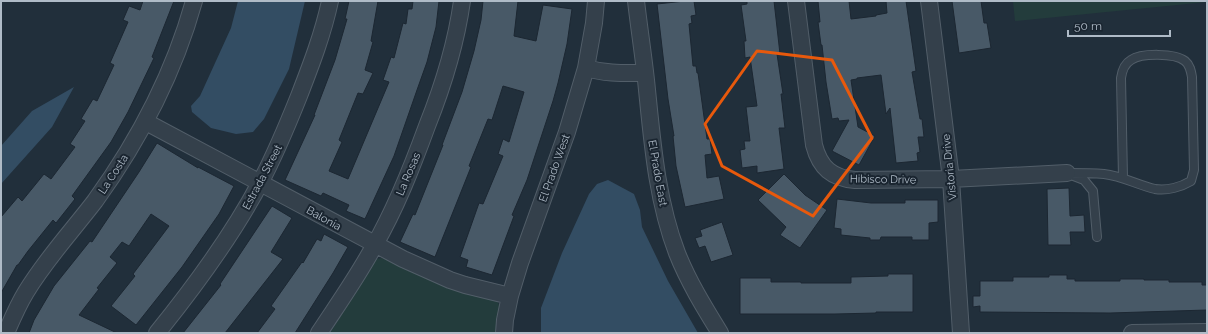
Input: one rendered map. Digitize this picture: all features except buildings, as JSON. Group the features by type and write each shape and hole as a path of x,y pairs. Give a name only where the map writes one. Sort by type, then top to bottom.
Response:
{"street":[{"name":"La Costa","path":"6,333 25,293 37,274 94,202 146,122 179,49 194,1"},
{"name":"Estrada Street","path":"157,333 204,273 260,183 283,134 311,65 330,1"},
{"name":"La Rosas","path":"319,333 347,292 375,245 411,168 433,113 453,49 460,19 462,1"},
{"name":"El Prado West","path":"504,333 510,296 520,263 567,132 586,68 594,23 596,1"},
{"name":"El Prado East","path":"636,1 654,156 663,205 677,252 688,279 720,333"},
{"name":"Hibisco Drive","path":"796,1 814,145 819,159 833,174 839,177 855,180 951,179 1066,173"},
{"name":"Vistoria Drive","path":"929,1 951,179 961,333"},
{"path":"586,68 606,72 645,73"},
{"name":"Balonia","path":"146,122 375,245 438,276 465,285 510,296"},
{"path":"1132,333 1207,332"}],"lane":[{"path":"1066,173 1104,174 1123,178 1156,189 1168,189 1191,181 1194,170 1192,77 1190,67 1184,60 1173,56 1142,56 1130,60 1122,69 1123,178"},
{"path":"1066,173 1084,180 1093,191 1097,237"}],"highlighted area":[{"path":"757,51 832,60 872,138 813,216 722,166 705,124"}],"green space":[{"path":"1013,1 1207,1 1207,2 1015,21"},
{"path":"381,258 414,273 497,301 500,308 500,316 497,333 330,333 374,262"}],"water":[{"path":"238,1 305,1 289,69 264,119 253,132 236,134 211,128 192,112 191,106 200,96 231,28"},
{"path":"74,87 52,127 1,184 1,146 32,111"},
{"path":"608,180 634,194 640,210 642,227 668,281 698,333 541,333 541,308 562,253 589,194 597,184"}]}
